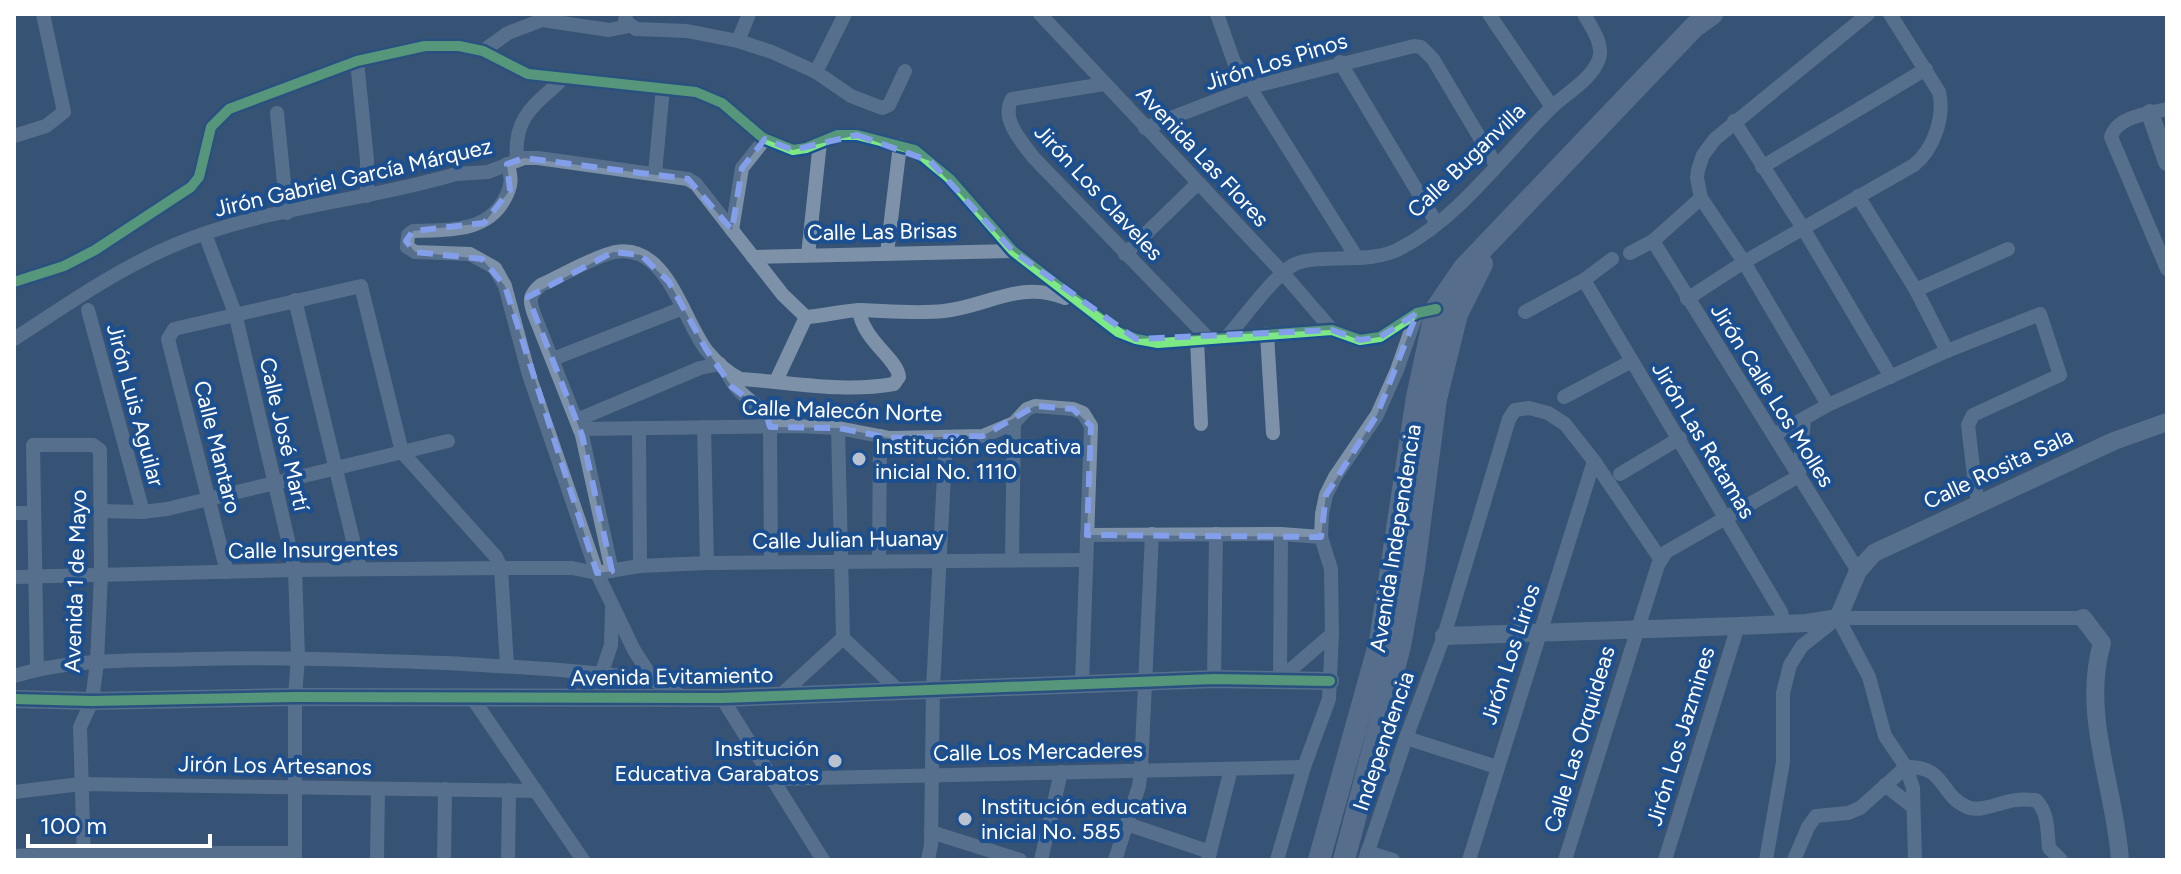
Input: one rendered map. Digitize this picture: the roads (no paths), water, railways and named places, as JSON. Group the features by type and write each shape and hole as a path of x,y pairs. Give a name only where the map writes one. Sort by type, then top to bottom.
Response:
{"main road":[{"name":"Avenida Independencia","path":"1319,860 1380,641 1427,311 1464,268 1683,38 1712,14"},
{"name":"Avenida Independencia","path":"1344,860 1400,646 1414,568 1436,399 1457,314 1499,232"}],"street":[{"path":"14,136 46,126 64,112 43,14"},
{"path":"738,41 749,14"},
{"path":"816,72 845,14"},
{"name":"Avenida Las Flores","path":"1040,14 1283,273 1332,330"},
{"path":"1217,14 1226,44 1357,258"},
{"path":"1489,14 1552,107"},
{"name":"Calle Buganvilla","path":"1283,273 1296,264 1399,250 1437,224 1592,70 1600,54 1600,46 1584,14"},
{"path":"1828,405 1744,262 1701,198 1697,178 1703,155 1734,121 1868,14"},
{"path":"1687,299 1744,262 1914,165 1930,149 1942,102 1926,69 1890,14"},
{"path":"483,51 508,33 542,20 609,30 628,20 636,29 687,31 738,41 772,52 816,72 851,96 882,108 889,105 905,71"},
{"path":"14,282 64,266 95,250 191,187 199,177 211,127 229,109 357,61 425,46 459,46 483,51 528,74 696,92 722,103 765,139 793,150 838,135 857,135 915,150 940,170 1013,251 1118,332 1136,339 1158,343 1332,330 1360,340 1380,337 1427,311"},
{"name":"Jirón Los Pinos","path":"1145,128 1251,87 1340,62 1414,46 1421,47 1433,59 1496,165"},
{"path":"357,61 367,160 367,196"},
{"path":"1340,62 1437,224"},
{"path":"1762,167 1926,69"},
{"path":"564,78 529,108 516,136 510,190 499,211 484,223 462,229 413,231 406,241 407,247 415,252 470,254 495,268 505,286 529,375 604,572"},
{"name":"Jirón Los Claveles","path":"1104,84 1012,99 1008,110 1015,132 1034,158 1203,339"},
{"path":"655,173 663,88"},
{"path":"2167,162 2159,111 2120,123 2113,129 2111,137 2167,269"},
{"path":"277,113 287,213"},
{"path":"1734,121 1803,228 1891,377"},
{"path":"732,230 742,168 765,139"},
{"path":"808,255 820,142"},
{"path":"887,253 900,145"},
{"name":"Jirón Gabriel García Márquez","path":"14,339 103,282 172,246 231,225 456,174 488,172 512,162 538,158 688,179 696,184 783,295 806,317"},
{"path":"1125,254 1197,184"},
{"path":"1858,196 1916,290 1947,351"},
{"path":"1630,253 1653,241 1701,198"},
{"name":"Calle José Martí","path":"205,234 235,313 295,570 298,657 295,856"},
{"name":"Jirón Calle Los Molles","path":"1653,241 1858,571"},
{"path":"1916,290 2008,249"},
{"name":"Calle Las Brisas","path":"753,257 1013,251"},
{"path":"653,680 634,650 612,603 578,424 529,302 532,293 541,285 613,252 641,255 669,282 706,349 723,368 732,387 766,413 770,427 771,562"},
{"path":"1525,312 1584,280 1612,259"},
{"path":"1227,337 1283,273"},
{"name":"Jirón Las Retamas","path":"1584,280 1630,362 1680,438 1781,612 1784,623"},
{"path":"235,313 361,286 402,452 496,557 501,568 507,666"},
{"path":"776,381 806,317 859,310 896,313 946,311 1037,290 1075,299"},
{"path":"295,300 360,569"},
{"path":"553,359 683,308"},
{"name":"Jirón Luis Aguilar","path":"88,310 143,512"},
{"name":"Calle Malecón Norte","path":"723,368 740,379 844,389 894,384 898,380 899,370 878,349 861,322 859,310"},
{"path":"1277,860 1304,767 1329,699 1331,569 1321,537 1326,495 1377,415 1427,311"},
{"name":"Calle Mantaro","path":"227,572 168,339 174,329 235,313"},
{"path":"1774,435 1828,405 1947,351 2040,314 2060,375 1973,415 1968,425 1980,504"},
{"path":"1267,334 1273,433"},
{"path":"1201,424 1203,339"},
{"path":"1564,397 1630,362"},
{"path":"578,424 700,368 723,368"},
{"name":"Calle Malecón Norte","path":"578,424 639,428 838,428 880,436 983,436 1014,423 1027,409 1035,406 1073,409 1088,418 1091,426 1087,535"},
{"name":"Independencia","path":"1366,856 1444,636 1509,419 1515,410 1529,408 1548,413 1565,424 1594,461"},
{"path":"1594,461 1661,560 1666,552 1799,476 1804,420"},
{"name":"Calle Rosita Sala","path":"1858,571 1874,553 2114,441 2167,422"},
{"path":"1012,560 1014,423"},
{"path":"704,427 707,563"},
{"path":"639,428 640,566"},
{"path":"838,428 843,638 897,689"},
{"path":"879,561 880,436"},
{"path":"928,860 946,437"},
{"path":"1620,474 1680,438"},
{"path":"101,511 143,512 208,499 448,441"},
{"name":"Avenida 1 de Mayo","path":"34,513 33,445 97,446 100,450 101,575 92,701 80,727 84,856"},
{"name":"Jirón Los Lirios","path":"1469,860 1594,461"},
{"path":"14,513 34,513 37,669"},
{"path":"1115,860 1141,770 1152,534"},
{"path":"1214,679 1216,534"},
{"path":"1082,683 1087,535 1281,534 1321,537"},
{"path":"1280,679 1281,534"},
{"name":"Calle Julian Huanay","path":"604,572 640,566 707,563 1085,560"},
{"name":"Calle Las Orquideas","path":"1565,860 1635,631 1661,560"},
{"name":"Calle Insurgentes","path":"14,577 360,569 572,568 604,572"},
{"path":"1766,860 1783,762 1783,693 1790,665 1802,646 1838,618 1858,571"},
{"path":"602,672 611,645 612,603"},
{"path":"1444,636 1635,631 1838,618 2083,618 2102,643 2094,681 2095,713 2114,808 2120,860"},
{"path":"1838,618 1869,677 1885,736 1906,767 1913,788 1915,860"},
{"name":"Jirón Los Jazmines","path":"1665,860 1738,626"},
{"path":"1280,679 1332,634"},
{"path":"782,694 843,638"},
{"path":"14,676 37,669 97,662 298,657 602,672 653,680 685,698"},
{"name":"Avenida Evitamiento","path":"14,699 722,698 1214,679 1330,681"},
{"path":"722,698 823,860"},
{"path":"473,699 583,860"},
{"path":"1406,738 1497,767"},
{"name":"Calle Los Mercaderes","path":"773,779 1304,767"},
{"path":"1794,860 1816,816 1848,813 1860,808 1906,767 1921,767 1932,772 1967,807 1976,809 2018,799 2036,800 2044,810 2047,821 2049,848 2058,859"},
{"path":"1127,824 1209,856 1231,769"},
{"path":"1041,860 1061,772"},
{"name":"Jirón Los Artesanos","path":"14,792 81,784 536,791"},
{"path":"1885,785 1913,807"},
{"path":"377,860 378,789"},
{"path":"444,860 445,789"},
{"path":"508,860 509,790"},
{"path":"931,832 1020,860"},
{"path":"14,856 295,856"},
{"path":"1366,856 1393,860"}],"place":[{"name":"Institución educativa inicial No. 1110","path":"859,459"},
{"name":"Institución Educativa Garabatos","path":"835,761"},
{"name":"Institución educativa inicial No. 585","path":"965,819"}]}
